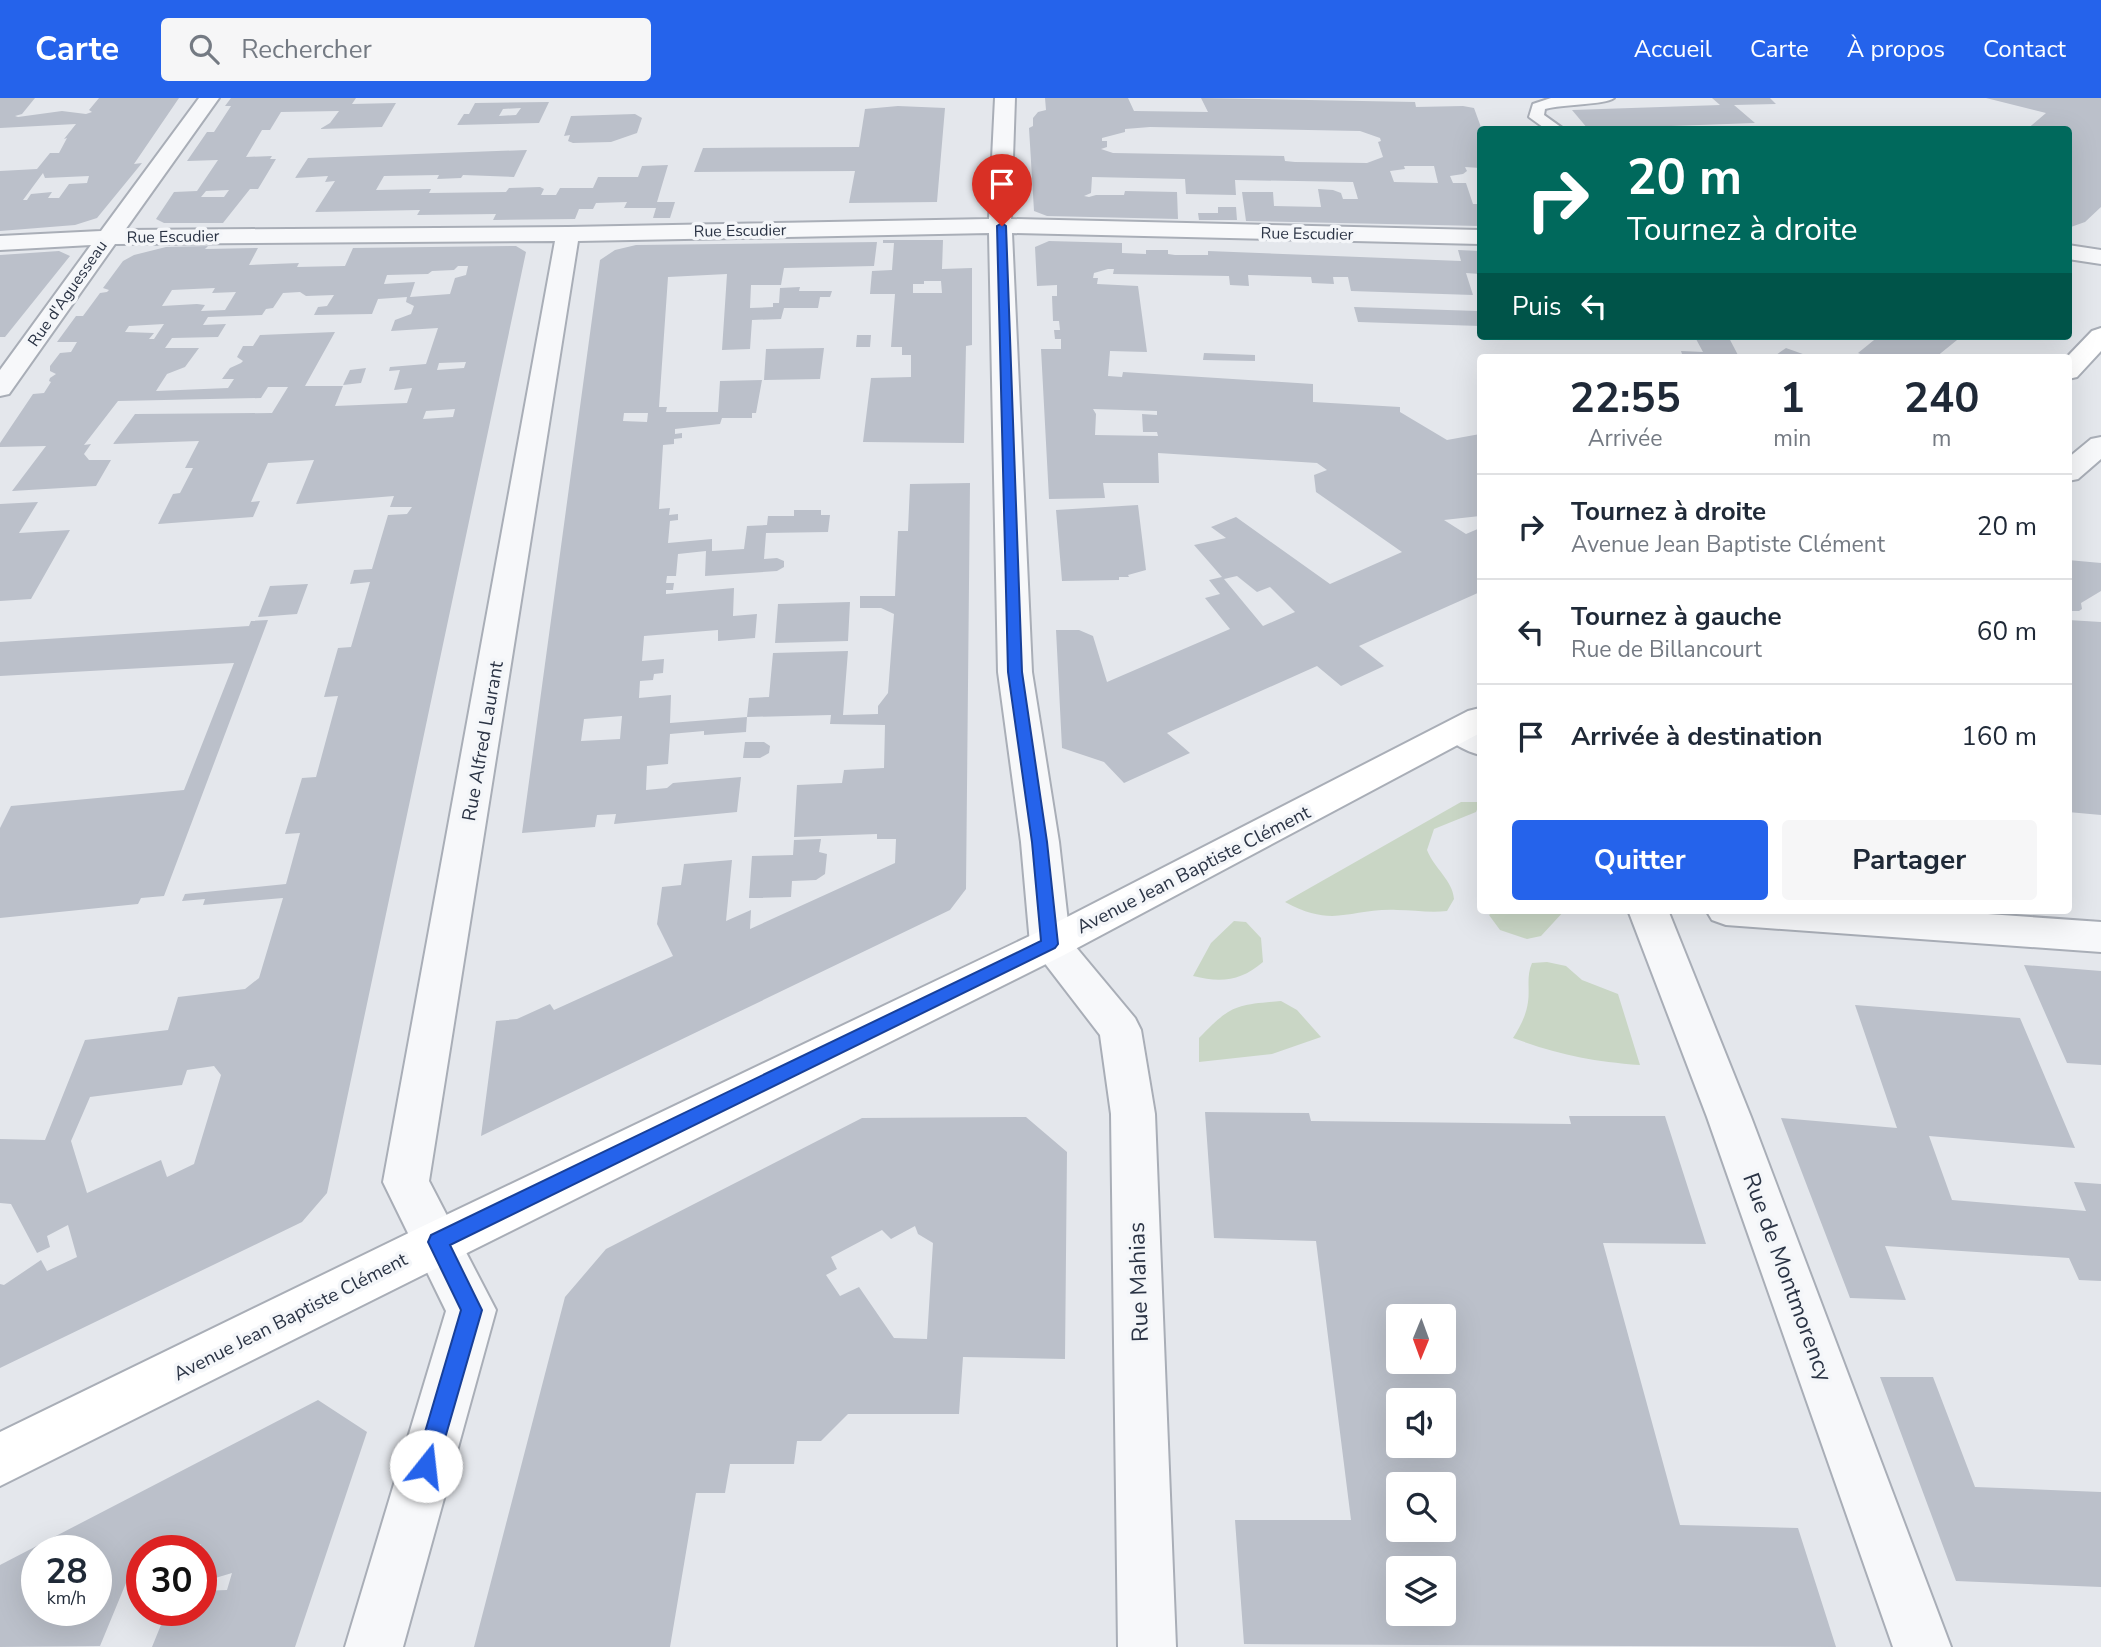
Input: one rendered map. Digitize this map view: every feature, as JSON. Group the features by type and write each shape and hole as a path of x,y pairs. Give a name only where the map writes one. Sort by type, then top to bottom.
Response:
{"main road":[{"path":"2072,367 2101,336"},
{"name":"Avenue Jean Baptiste Clément","path":"0,1460 438,1242 1049,944 1474,731"}],"street":[{"name":"Rue d'Aguesseau","path":"0,388 209,98"},
{"path":"1005,98 1002,226 1015,672 1040,842 1049,944"},
{"name":"Rue Escudier","path":"0,243 107,236 568,234 1002,226 1477,237"},
{"name":"Rue Alfred Laurant","path":"373,1647 471,1310 406,1182 568,234"},
{"path":"2072,253 2101,257"},
{"path":"2072,470 2101,445"},
{"name":"Rue de Montmorency","path":"1650,914 1729,1117 1922,1647"},
{"path":"1782,914 2101,937"},
{"name":"Rue Mahias","path":"1049,944 1120,1030 1133,1114 1147,1647"}],"lane":[{"path":"1551,126 1536,117 1538,107 1555,99 1607,98"}],"green space":[{"path":"1461,802 1477,802 1476,812 1434,829 1427,850 1453,892 1454,899 1447,911 1380,910 1330,916 1302,910 1285,902"},
{"path":"1561,914 1541,936 1527,939 1500,930 1489,915"},
{"path":"1234,921 1246,922 1261,938 1263,962 1247,973 1230,979 1193,976 1211,943"},
{"path":"1547,962 1566,966 1582,980 1618,994 1640,1065 1576,1056 1513,1038 1527,1007 1532,963"},
{"path":"1281,1001 1297,1010 1321,1037 1272,1054 1199,1062 1199,1038 1227,1013 1243,1006"}],"building":[{"path":"0,98 35,98 22,114 15,116 18,117 62,111 86,114 92,112 89,110 99,98 179,98 134,164 142,163 97,218 75,225 0,231 0,171 37,169 50,153 59,153 67,138 64,139 76,124 0,128","holes":["43,173 45,178 89,176 87,183 69,184 59,198 48,198 52,192 31,194 27,200 23,200"]},
{"path":"231,98 356,98 352,104 396,103 382,127 320,129 330,123 339,111 281,112 270,130 262,130 246,157 272,156 270,159 276,159 258,189 250,189 223,223 164,223 156,219 174,192 197,191 218,160 187,161 207,132 214,132 231,106 225,106","holes":["229,190 224,197 201,197 206,191"]},
{"path":"1045,98 1128,98 1134,111 1208,112 1201,98 1415,102 1416,107 1474,108 1481,126 1477,126 1477,168 1465,167 1467,171 1463,174 1450,176 1453,183 1466,183 1473,204 1477,204 1477,226 1246,221 1242,192 1273,192 1274,206 1321,207 1318,189 1341,193 1343,199 1358,199 1353,182 1235,180 1236,195 1186,194 1185,179 1092,177 1091,193 1084,196 1124,195 1125,191 1177,192 1178,219 1047,216 1034,211 1029,128 1033,126 1033,118 1038,112 1046,110","holes":["1150,127 1360,131 1380,138 1381,141 1378,142 1383,157 1367,163 1295,162 1285,161 1284,156 1113,153 1101,149 1107,147 1107,141 1102,141 1102,138 1125,132 1125,129","1404,166 1434,166 1438,183 1394,182 1390,171 1405,169"]},
{"path":"1712,98 1770,98 1776,104 1734,105 1755,123 1672,126 1585,126 1572,110 1720,105"},
{"path":"1986,98 2101,98 2101,207 2085,222 2072,227 2072,126 2031,126 2046,113"},
{"path":"549,102 539,123 457,125 464,114 469,114 475,103","holes":["521,108 516,115 499,116 503,109"]},
{"path":"898,106 945,108 937,202 849,203 855,171 694,172 703,148 859,147 865,109"},
{"path":"635,114 642,118 637,133 611,142 573,143 568,141 570,135 564,136 571,116"},
{"path":"527,150 514,177 463,175 461,178 437,179 439,175 384,176 376,190 431,189 429,193 506,192 509,188 540,187 544,189 541,195 556,195 560,188 593,188 598,177 638,177 642,166 668,165 657,202 675,202 670,218 653,218 656,208 624,208 627,202 596,203 593,209 579,209 575,219 493,220 496,214 417,215 420,210 315,212 335,181 325,182 328,176 295,178 308,158"},
{"path":"1218,207 1236,207 1237,220 1199,220 1198,213 1218,213"},
{"path":"883,240 943,240 942,269 972,268 972,345 966,346 964,443 863,442 871,378 911,377 911,355 902,355 902,347 891,347 895,294 870,294 872,271 892,270 894,243 883,243","holes":["941,281 942,293 913,293 913,284"]},
{"path":"1049,241 1122,243 1122,253 1146,254 1146,250 1168,250 1168,254 1175,255 1208,255 1208,251 1461,261 1458,250 1477,251 1477,274 1466,273 1473,295 1351,291 1348,277 1333,277 1334,284 1312,283 1311,277 1248,275 1249,286 1230,285 1229,276 1113,274 1114,269 1108,269 1094,273 1093,278 1098,278 1097,284 1138,286 1147,352 1110,351 1108,376 1122,377 1123,372 1313,384 1313,402 1400,407 1400,412 1447,440 1477,435 1477,516 1444,520 1466,534 1477,529 1477,593 1359,646 1384,666 1341,686 1317,666 1167,733 1190,753 1124,783 1104,762 1062,748 1056,630 1079,630 1093,636 1107,682 1230,629 1205,598 1220,594 1209,580 1222,577 1194,545 1226,538 1211,527 1236,517 1330,584 1402,552 1316,492 1314,475 1327,470 1317,463 1158,453 1159,483 1103,483 1105,498 1049,499 1041,349 1061,349 1061,339 1055,339 1054,330 1060,330 1059,321 1053,321 1052,296 1057,296 1057,285 1037,286 1035,247","holes":["1093,409 1157,411 1157,415 1142,414 1143,432 1157,432 1158,436 1095,435 1096,414","1237,576 1257,592 1270,587 1295,612 1263,626 1224,579"]},
{"path":"877,242 874,266 784,268 781,285 751,285 750,308 773,307 773,303 779,303 780,288 800,287 799,291 832,291 830,297 820,297 818,308 784,308 781,319 752,320 750,349 722,350 727,274 668,277 659,407 667,407 666,412 718,412 720,381 762,380 756,413 752,413 752,418 722,418 720,424 675,429 675,434 682,433 682,438 674,439 674,444 663,445 659,509 670,508 669,515 678,514 678,520 670,521 668,543 712,539 712,551 744,549 747,526 767,525 768,516 794,516 794,510 821,510 821,515 830,515 828,532 766,533 764,559 777,558 784,561 784,567 777,571 705,576 706,551 678,554 676,576 667,576 666,583 674,583 673,590 666,590 666,594 734,588 733,616 757,614 755,638 718,641 718,630 644,636 642,661 664,659 663,673 654,674 653,680 640,681 639,698 671,695 670,723 747,717 746,732 704,735 704,731 670,734 668,764 647,766 646,790 667,788 673,783 741,777 737,812 614,824 616,814 597,815 595,827 522,833 600,260 615,250 636,245","holes":["624,413 648,413 647,422 623,421","622,716 620,739 581,741 584,719"]},
{"path":"516,246 526,252 327,1193 302,1222 0,1368 0,1284 4,1285 41,1260 47,1271 77,1257 68,1225 47,1236 50,1247 37,1253 11,1204 0,1203 0,1139 45,1140 85,1040 168,1030 178,997 245,989 259,978 283,898 203,905 205,899 182,901 185,894 286,884 300,833 285,834 302,778 316,777 338,696 324,697 338,648 351,647 370,582 350,584 354,570 372,569 388,515 407,514 412,507 390,507 394,496 296,504 314,460 268,463 251,502 260,501 253,517 158,524 173,494 180,493 193,468 185,468 199,441 113,444 135,414 272,413 288,387 268,387 261,398 118,401 84,445 91,444 84,454 89,460 111,460 96,486 12,491 46,446 0,447 0,443 33,394 44,393 51,382 50,378 56,374 50,371 50,366 60,353 71,352 77,342 57,342 76,316 83,316 100,293 109,290 103,288 123,261 134,255 166,247 258,248 249,265 299,263 297,267 345,266 353,248","holes":["458,266 468,266 466,275 455,278 450,294 410,297 415,282 384,284 387,275 454,270","215,288 212,293 236,292 225,310 201,311 205,305 197,304 162,306 172,290","283,293 334,295 327,306 318,307 314,315 372,314 378,299 407,297 406,302 414,306 411,314 395,320 391,331 438,328 426,364 390,367 389,371 400,370 394,390 412,388 407,403 335,406 343,386 305,386 335,332 260,335 253,346 243,346 237,357 243,361 230,368 222,379 234,379 228,388 156,391 167,374 185,367 199,348 165,348 172,338 218,337 226,324 203,325 208,317 262,315 266,309 273,308","164,324 154,339 149,339 154,333 125,332 129,326","466,362 464,368 437,370 439,363","455,409 453,417 423,419 426,411","214,1066 221,1075 194,1164 167,1177 161,1160 87,1193 71,1141 90,1097 182,1085 187,1070"]},
{"path":"59,251 70,256 5,337 0,337 0,255"},
{"path":"1354,307 1477,311 1477,326 1358,322"},
{"path":"857,335 871,335 870,347 856,347"},
{"path":"1697,340 1730,340 1737,354 1682,354 1681,351 1703,352"},
{"path":"1874,340 1957,340 1940,354 1858,353"},
{"path":"824,348 820,379 764,380 766,349"},
{"path":"1786,348 1803,354 1777,354"},
{"path":"1204,353 1255,355 1255,361 1203,360"},
{"path":"366,368 361,383 343,385 350,370"},
{"path":"970,483 966,889 950,910 481,1136 496,1021 517,1019 550,1004 554,1010 673,956 657,924 662,887 681,885 684,864 732,860 726,921 751,910 750,929 895,863 896,839 877,839 877,834 794,837 797,785 842,783 844,770 884,768 885,725 830,724 831,715 747,717 749,698 769,697 773,653 848,651 843,715 878,714 878,706 888,693 894,614 881,608 860,608 860,596 895,596 898,531 908,531 910,484"},
{"path":"38,502 19,533 70,530 31,599 0,601 0,504"},
{"path":"1138,505 1146,570 1128,575 1129,577 1119,577 1119,580 1062,581 1056,510"},
{"path":"2072,560 2101,563 2101,591 2081,603 2082,609 2072,611"},
{"path":"308,584 297,614 258,617 270,586"},
{"path":"850,602 848,641 775,643 778,604"},
{"path":"268,620 164,896 141,898 138,904 0,918 0,828 11,806 184,790 234,663 0,676 0,642 249,626 251,621"},
{"path":"2072,620 2101,622 2101,815 2072,812"},
{"path":"745,742 764,742 770,746 769,753 760,758 743,758"},
{"path":"821,839 819,852 827,854 825,874 816,880 792,881 791,897 749,898 752,856 793,855 794,840"},
{"path":"2024,965 2101,971 2101,1065 2067,1063"},
{"path":"1855,1005 2020,1018 2075,1148 1929,1136 1952,1200 2086,1211 2074,1182 2101,1184 2101,1281 2079,1280 2069,1258 1885,1246 1906,1300 1850,1298 1781,1118 1897,1128"},
{"path":"1205,1112 1309,1113 1311,1121 1571,1124 1569,1116 1665,1116 1706,1244 1603,1243 1680,1525 1798,1528 1836,1647 1244,1644 1235,1520 1351,1520 1316,1241 1214,1238"},
{"path":"1026,1117 1067,1152 1065,1359 963,1357 959,1414 848,1414 821,1441 797,1441 794,1464 730,1464 725,1493 696,1493 670,1647 474,1647 565,1297 606,1249 862,1118","holes":["915,1226 918,1234 933,1243 927,1339 894,1338 859,1287 840,1296 826,1275 837,1269 831,1257 882,1230 891,1239"]},
{"path":"1880,1377 1933,1377 1975,1487 2101,1492 2101,1587 1956,1581"},
{"path":"318,1400 367,1432 295,1647 152,1647 161,1626 217,1626 217,1590 227,1590 232,1573 217,1578 217,1535 126,1535 126,1583 112,1617 112,1535 58,1535"},
{"path":"21,1554 21,1626 108,1626 100,1646 0,1647 0,1565"}],"route":[{"path":"426,1466 471,1310 438,1242 1049,944 1040,842 1015,672 1002,226"}]}
